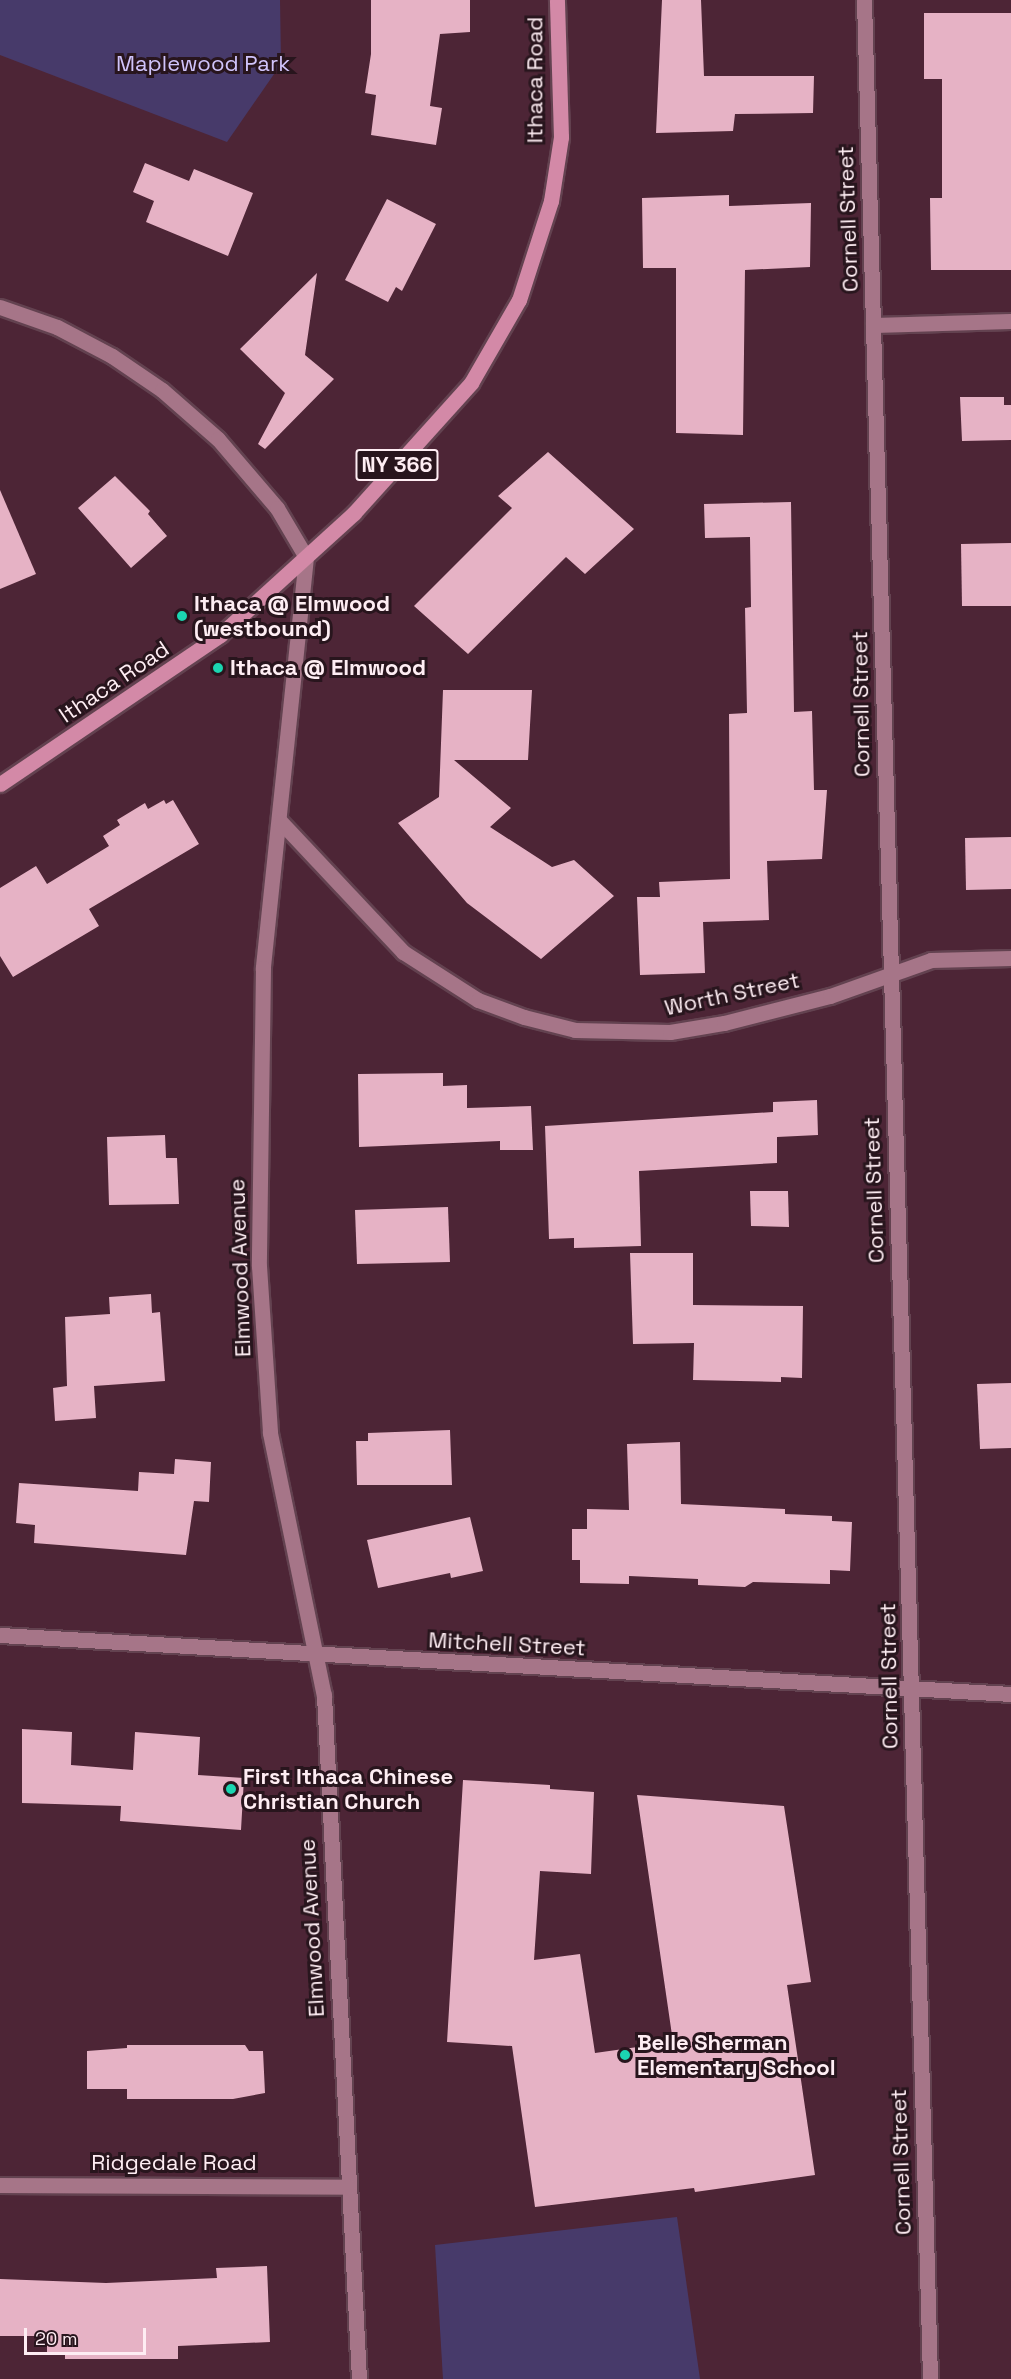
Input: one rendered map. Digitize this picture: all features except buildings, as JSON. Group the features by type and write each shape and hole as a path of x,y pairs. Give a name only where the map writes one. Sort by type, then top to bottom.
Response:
{"main road":[{"name":"Ithaca Road","path":"0,784 187,660 354,513 471,383 519,300 551,201 561,137 557,0"}],"street":[{"name":"Cornell Street","path":"864,0 930,2379"},
{"path":"0,307 57,327 112,356 162,390 218,439 277,508 306,557"},
{"path":"873,325 1011,321"},
{"name":"Elmwood Avenue","path":"306,557 296,631 280,821 263,968 259,1266 270,1433 324,1695 359,2379"},
{"name":"Worth Street","path":"280,821 403,952 478,1000 554,1025 622,1034 670,1032 774,1013 931,960 1011,958"},
{"name":"Mitchell Street","path":"0,1635 1011,1694"},
{"name":"Ridgedale Road","path":"0,2184 348,2187"}],"green space":[{"name":"Maplewood Park","path":"0,0 280,0 281,64 227,142 0,55"},
{"path":"677,2217 700,2379 443,2379 435,2245"}],"place":[{"name":"Ithaca @ Elmwood (westbound)","path":"182,616"},
{"name":"Ithaca @ Elmwood","path":"218,668"},
{"name":"First Ithaca Chinese Christian Church","path":"231,1789"},
{"name":"Belle Sherman Elementary School","path":"625,2055"}]}
